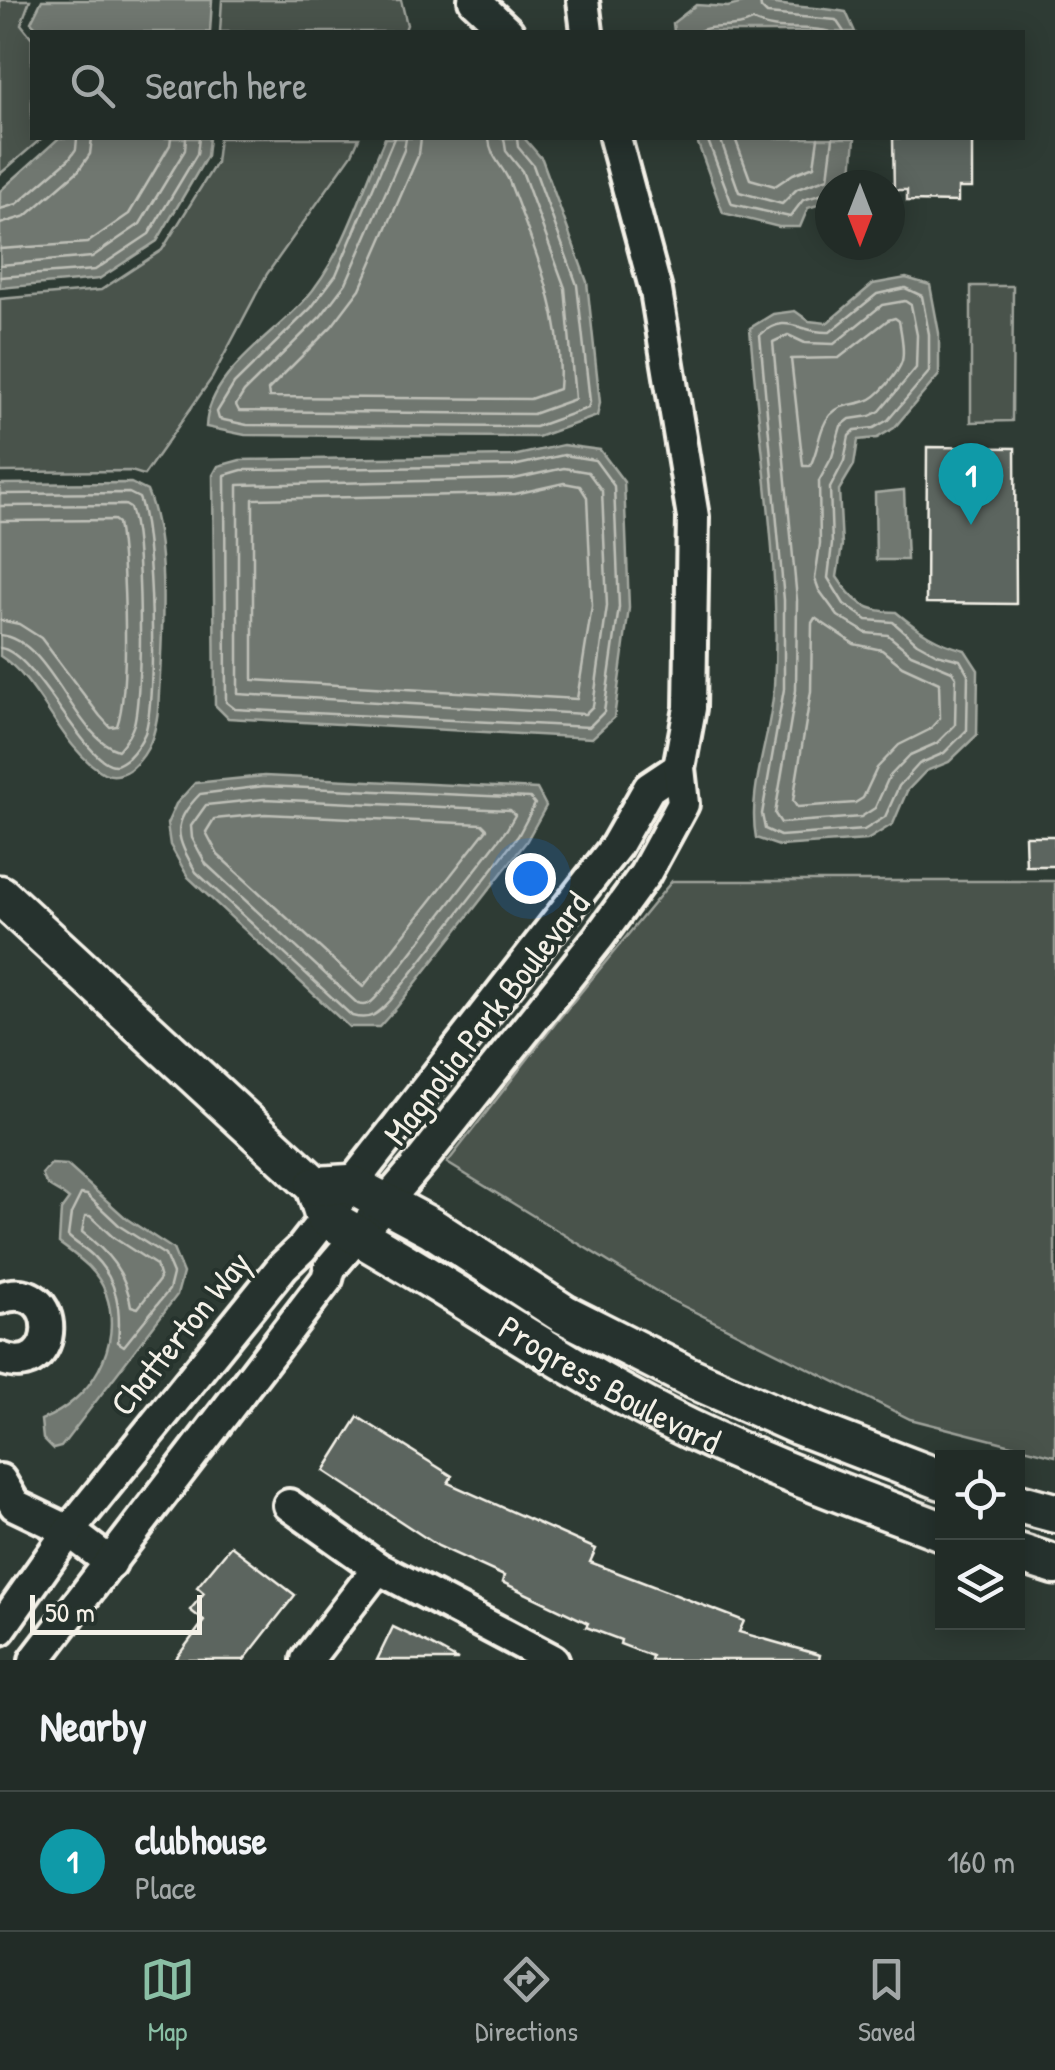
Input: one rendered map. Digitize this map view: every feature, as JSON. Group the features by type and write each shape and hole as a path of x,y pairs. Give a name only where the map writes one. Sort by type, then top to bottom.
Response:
{"main road":[{"name":"Progress Boulevard","path":"0,895 337,1205 550,1354 668,1418 785,1472 935,1528"},
{"name":"Progress Boulevard","path":"337,1205 386,1204 432,1228 564,1314 687,1376 798,1426 935,1477"},
{"path":"1025,1505 1055,1513"},
{"path":"1025,1556 1055,1565"}],"street":[{"path":"474,0 506,30"},
{"path":"583,0 587,30"},
{"name":"Magnolia Park Boulevard","path":"386,1204 599,936 645,874 683,804 679,768 690,708 694,517 656,291 618,149"},
{"name":"Magnolia Park Boulevard","path":"337,1205 616,846 649,788 679,768"},
{"path":"35,1660 328,1279 337,1205"},
{"name":"Chatterton Way","path":"0,1628 68,1531 337,1205"},
{"path":"0,1298 27,1296 44,1311 48,1322 45,1344 38,1353 2,1367"},
{"path":"0,1480 15,1505 68,1531 112,1564"},
{"path":"288,1505 378,1568 554,1660"},
{"path":"307,1660 378,1568"}],"shaded area":[{"path":"0,0 30,0 21,24 30,35 30,140 40,140 0,174"},
{"path":"222,0 401,0 407,25 405,30 220,30"},
{"path":"219,140 358,140 267,274 212,378 144,475 131,471 0,472 0,299 101,290 162,250 216,163"},
{"path":"971,286 1013,286 1012,421 971,422"},
{"path":"672,881 1055,881 1055,1456 910,1419 669,1299 447,1163"}],"water":[{"path":"42,0 212,0 210,30 42,30 31,22"},
{"path":"754,0 846,12 854,30 674,30 673,23 696,5 728,7"},
{"path":"57,140 209,140 207,156 157,241 99,279 0,288 0,191"},
{"path":"384,140 526,140 542,159 587,282 600,403 597,416 538,437 245,435 206,427 209,408 229,374 317,285 350,224"},
{"path":"697,140 855,140 852,170 815,170 815,206 808,208 800,227 779,227 723,213"},
{"path":"906,278 930,285 939,333 939,375 894,428 877,438 858,440 854,465 839,490 842,545 837,577 862,604 896,612 928,636 965,650 978,670 977,735 949,762 926,771 907,791 893,824 867,840 779,846 756,838 754,819 772,706 776,642 772,552 750,328 773,314 795,311 809,321 827,323 873,284"},
{"path":"563,445 600,450 624,482 629,608 614,718 592,738 228,718 215,705 213,475 218,466 240,460 513,456"},
{"path":"131,483 147,491 159,541 163,599 158,711 144,755 126,772 112,775 104,773 75,748 28,682 0,656 0,484"},
{"path":"904,490 907,560 876,560 875,493"},
{"path":"264,776 537,789 546,806 526,842 397,1007 379,1027 349,1027 188,877 170,845 167,824 176,804 195,783"},
{"path":"51,1164 67,1165 127,1219 173,1249 183,1273 177,1295 61,1447 53,1449 43,1439 41,1420 74,1400 99,1370 110,1333 110,1314 98,1278 59,1243 61,1210 69,1199 44,1180 42,1174"}],"building":[{"path":"893,140 972,140 972,188 958,188 958,202 907,201 905,170 894,170"},
{"path":"927,447 1015,448 1016,604 926,603"},
{"path":"1025,836 1055,836 1055,866 1026,866"},
{"path":"358,1417 452,1476 448,1483 596,1549 590,1562 744,1621 739,1632 820,1655 819,1660 651,1660 652,1656 620,1644 621,1640 586,1627 588,1623 502,1582 504,1576 438,1546 324,1471"},
{"path":"231,1546 295,1595 244,1660 175,1660 204,1621 190,1610 204,1593 197,1587"},
{"path":"393,1627 429,1644 458,1660 377,1660"}],"place":[{"name":"clubhouse","path":"971,525"}]}
